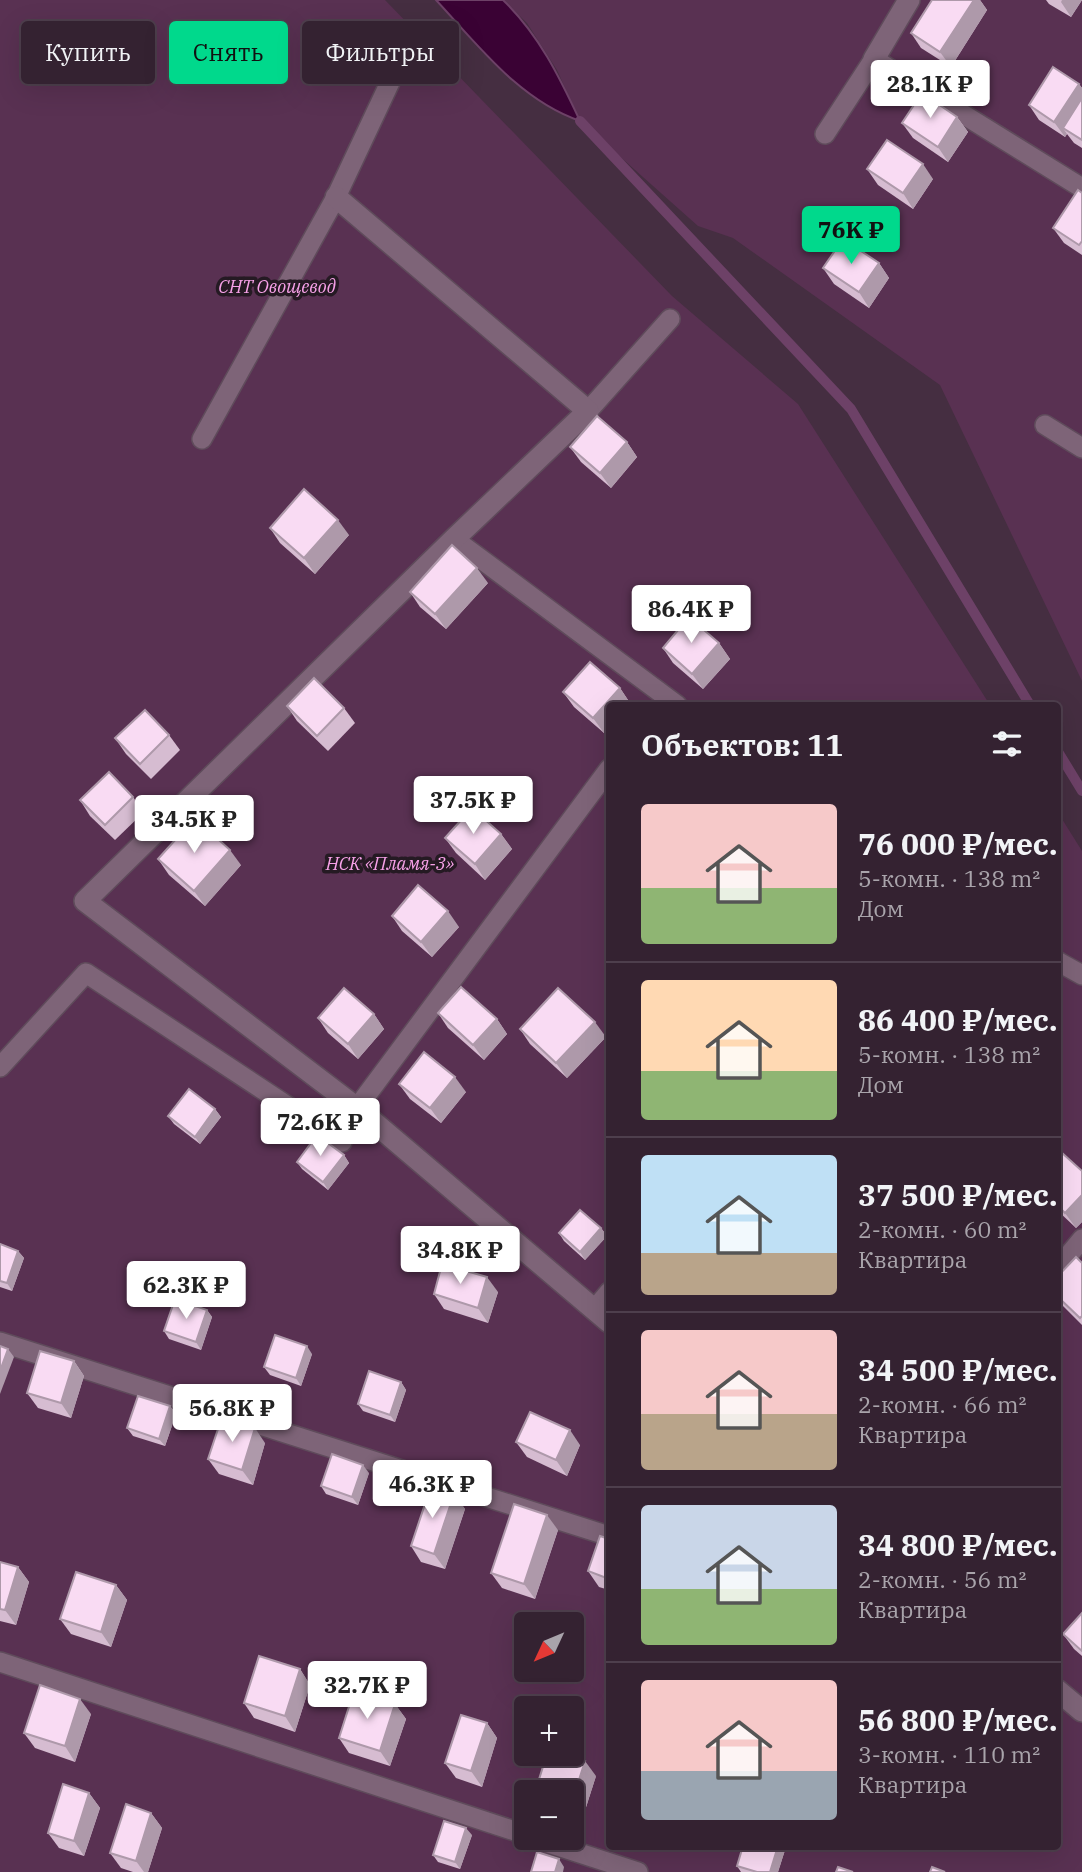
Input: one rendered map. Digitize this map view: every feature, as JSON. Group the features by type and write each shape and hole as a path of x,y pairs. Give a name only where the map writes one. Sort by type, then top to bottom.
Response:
{"street":[{"path":"874,59 909,0"},
{"path":"336,197 588,411 85,901 357,1108 602,1316"},
{"path":"1061,1693 1082,1711"}],"lane":[{"path":"825,134 874,59 1082,188"},
{"path":"202,439 336,197 389,84"},
{"path":"588,411 670,319"},
{"path":"1045,425 1082,448"},
{"path":"454,539 666,702"},
{"path":"357,1108 606,773"},
{"path":"1061,963 1082,975"},
{"path":"0,1067 86,973 342,1142"},
{"path":"1061,1264 1082,1239"},
{"path":"0,1342 606,1535"},
{"path":"0,1662 514,1831"},
{"path":"570,1850 638,1872"}],"green space":[{"path":"0,0 385,0 405,21 302,21 302,84 459,84 459,76 672,296 798,404 988,702 606,702 606,1850 1061,1850 1061,817 1082,851 1082,1872 0,1872"},
{"path":"503,0 1082,0 1082,681 940,385 733,238 698,226 580,121 557,70 527,23"}],"shaded area":[{"path":"436,0 503,0 538,42 580,121 558,112 519,85 484,53 459,25 459,21 455,21"}],"building":[{"path":"932,0 974,0 940,52 911,33"},
{"path":"1053,67 1079,84 1054,122 1029,105"},
{"path":"922,93 957,117 938,147 902,123"},
{"path":"1082,98 1082,140 1063,128"},
{"path":"887,140 923,164 903,193 867,169"},
{"path":"1078,190 1082,193 1082,241 1079,245 1053,228"},
{"path":"843,239 879,263 859,292 823,268"},
{"path":"597,416 627,442 600,473 570,447"},
{"path":"304,489 338,520 304,558 270,528"},
{"path":"452,545 477,568 435,614 410,592"},
{"path":"689,617 719,643 692,674 663,648"},
{"path":"590,662 620,688 593,718 563,692"},
{"path":"314,678 344,708 317,736 287,706"},
{"path":"145,710 169,735 140,764 115,738"},
{"path":"109,772 133,797 105,825 80,800"},
{"path":"472,808 501,834 475,864 445,838"},
{"path":"195,818 230,850 194,891 158,859"},
{"path":"418,885 448,911 421,942 392,916"},
{"path":"461,987 497,1019 473,1045 438,1013"},
{"path":"344,988 374,1014 348,1044 318,1018"},
{"path":"558,988 595,1022 556,1063 520,1029"},
{"path":"424,1052 455,1077 430,1108 399,1084"},
{"path":"189,1089 215,1109 195,1137 168,1116"},
{"path":"317,1135 344,1155 323,1182 297,1162"},
{"path":"1061,1152 1082,1171 1082,1195 1065,1213 1061,1209"},
{"path":"580,1210 601,1228 580,1252 559,1233"},
{"path":"0,1244 18,1251 7,1283 0,1281"},
{"path":"1076,1257 1082,1263 1080,1318 1061,1300 1061,1273"},
{"path":"442,1264 487,1277 478,1308 434,1294"},
{"path":"175,1299 207,1310 196,1342 164,1331"},
{"path":"275,1335 307,1346 296,1378 264,1367"},
{"path":"0,1346 8,1349 0,1371"},
{"path":"40,1351 74,1361 61,1403 27,1393"},
{"path":"369,1371 401,1382 390,1415 358,1404"},
{"path":"138,1396 170,1406 159,1439 127,1428"},
{"path":"530,1412 570,1430 556,1460 516,1442"},
{"path":"222,1417 255,1428 242,1470 208,1459"},
{"path":"332,1454 363,1465 352,1497 321,1486"},
{"path":"431,1486 454,1494 434,1554 411,1546"},
{"path":"514,1504 547,1515 524,1584 491,1573"},
{"path":"600,1536 606,1538 606,1578 588,1571"},
{"path":"0,1562 18,1567 5,1610 0,1609"},
{"path":"76,1572 116,1585 101,1632 60,1619"},
{"path":"1082,1613 1082,1651 1063,1634"},
{"path":"259,1656 300,1669 285,1716 244,1703"},
{"path":"40,1685 80,1699 65,1746 24,1733"},
{"path":"354,1691 395,1704 380,1751 339,1738"},
{"path":"461,1715 487,1723 471,1771 445,1763"},
{"path":"543,1766 583,1766 579,1780 539,1780"},
{"path":"63,1784 89,1793 74,1841 48,1833"},
{"path":"126,1804 151,1813 136,1861 110,1853"},
{"path":"444,1821 466,1828 455,1862 433,1855"},
{"path":"742,1850 777,1850 770,1872 757,1872 737,1866"},
{"path":"537,1852 559,1859 555,1872 531,1872"},
{"path":"838,1867 853,1872 836,1872"},
{"path":"932,1867 945,1872 930,1872"}],"waterway":[{"path":"580,121 851,409 1028,702"},
{"path":"1061,757 1082,791"}],"park label":[{"name":"СНТ Овощевод","path":"277,287"},
{"name":"НСК «Пламя-3»","path":"390,864"}]}
